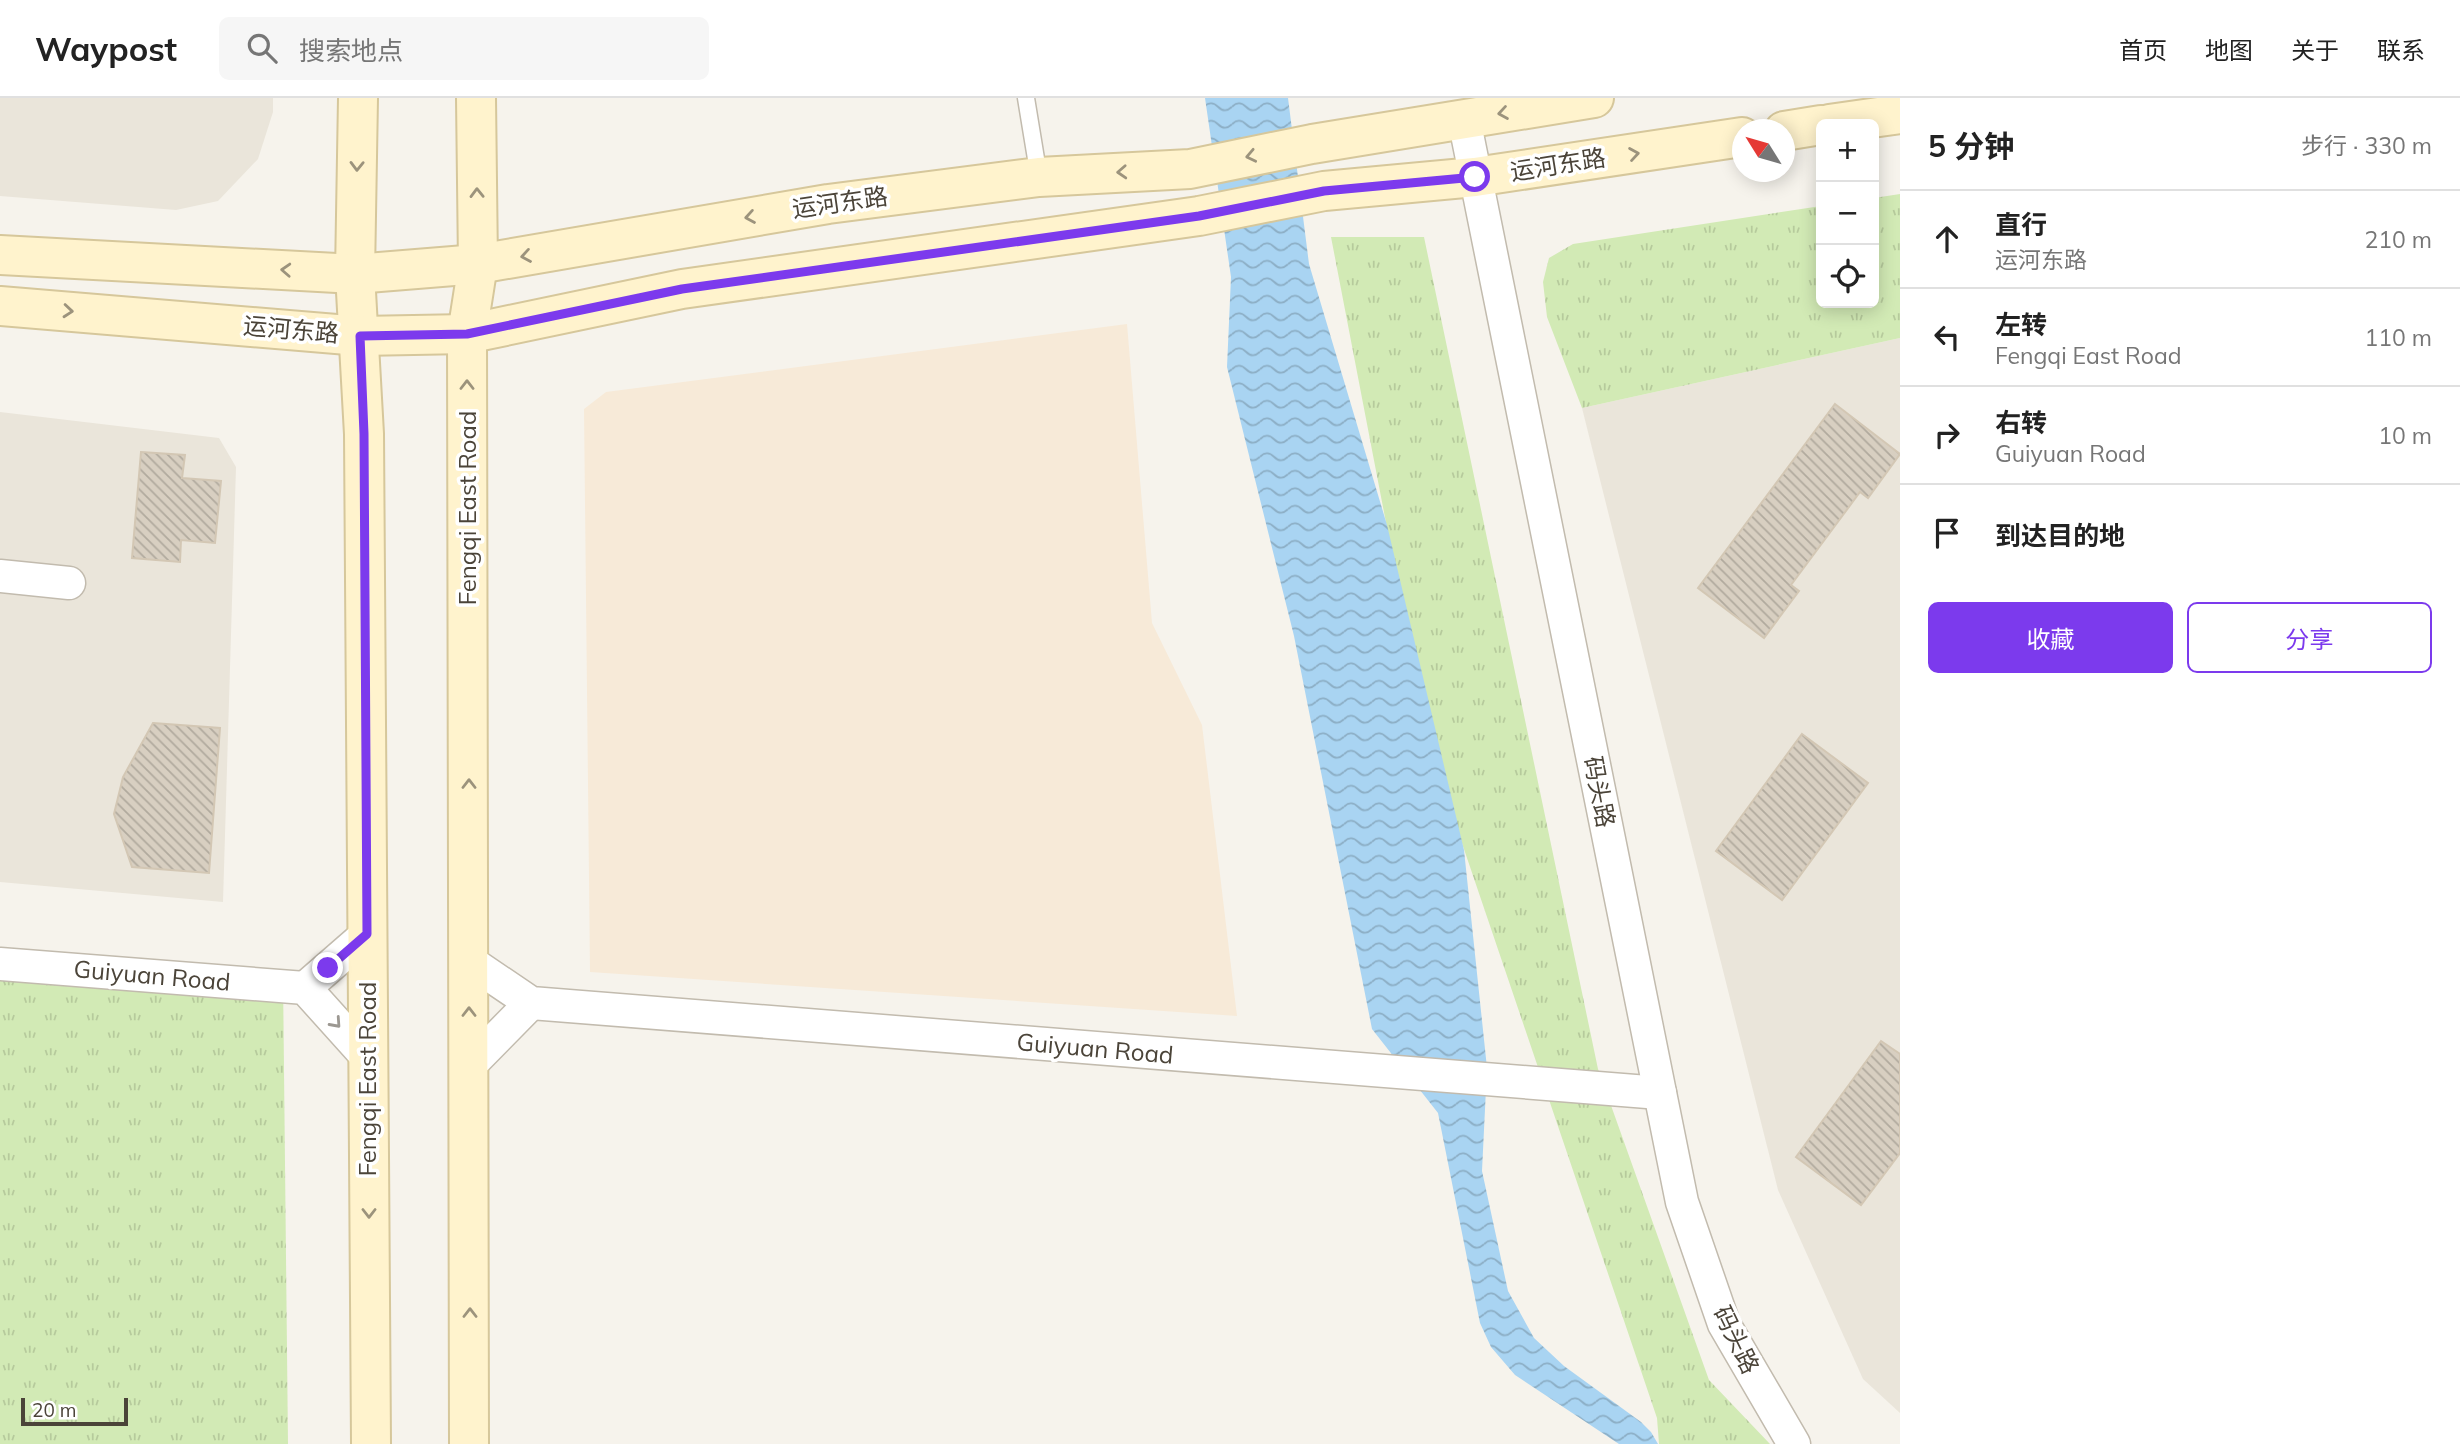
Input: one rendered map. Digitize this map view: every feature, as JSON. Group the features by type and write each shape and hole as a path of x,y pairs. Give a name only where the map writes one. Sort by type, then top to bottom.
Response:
{"main road":[{"name":"Fengqi East Road","path":"358,98 355,274 364,434 371,1444"},
{"name":"Fengqi East Road","path":"469,1444 471,1381 467,334 478,264 476,98"},
{"name":"运河东路","path":"0,255 355,274 478,264 828,204 1039,177 1190,169 1312,144 1594,98"},
{"path":"1864,119 1900,114"},
{"path":"1795,129 1816,126"},
{"name":"运河东路","path":"0,306 360,336 467,334 682,289 1199,216 1324,191 1475,177 1732,138"}],"street":[{"name":"码头路","path":"1464,119 1682,1202 1724,1324 1794,1444"},
{"path":"0,576 69,583"},
{"path":"367,934 304,988 368,1058"},
{"name":"Guiyuan Road","path":"469,961 531,1003 1660,1093"},
{"name":"Guiyuan Road","path":"0,964 304,988"},
{"path":"470,1065 531,1003"}],"lane":[{"path":"1026,98 1039,177"}],"shaded area":[{"path":"0,98 273,98 273,112 258,159 218,201 176,210 0,196"},
{"path":"1127,324 1152,623 1202,725 1237,1016 590,972 584,409 606,392"},
{"path":"1900,338 1900,1413 1863,1379 1778,1190 1582,408"},
{"path":"0,412 219,438 236,467 223,902 0,882"}],"green space":[{"path":"1900,194 1900,338 1582,408 1547,317 1543,282 1549,258 1573,244 1816,207 1816,308 1879,308 1879,197"},
{"path":"1331,237 1424,237 1598,1069 1709,1380 1770,1444 1659,1444 1657,1418 1429,746"},
{"path":"0,958 283,976 288,1444 0,1444"}],"water":[{"path":"1205,98 1288,98 1309,264 1387,525 1464,850 1487,1068 1482,1171 1508,1291 1534,1338 1564,1366 1641,1422 1658,1444 1619,1444 1515,1375 1491,1347 1480,1323 1438,1113 1372,1029 1294,636 1227,367 1231,277"}],"building":[{"path":"1835,404 1900,454 1868,498 1860,492 1791,585 1799,591 1764,638 1698,588"},
{"path":"141,452 185,455 182,478 221,481 215,543 181,540 180,562 132,558"},
{"path":"153,723 220,728 209,873 132,867 114,814 123,777"},
{"path":"1802,734 1868,783 1782,900 1716,851"},
{"path":"1881,1041 1900,1054 1900,1153 1861,1205 1796,1157"}],"route":[{"path":"328,968 367,934 364,434 360,336 467,334 682,289 1199,216 1324,191 1475,177"}]}
